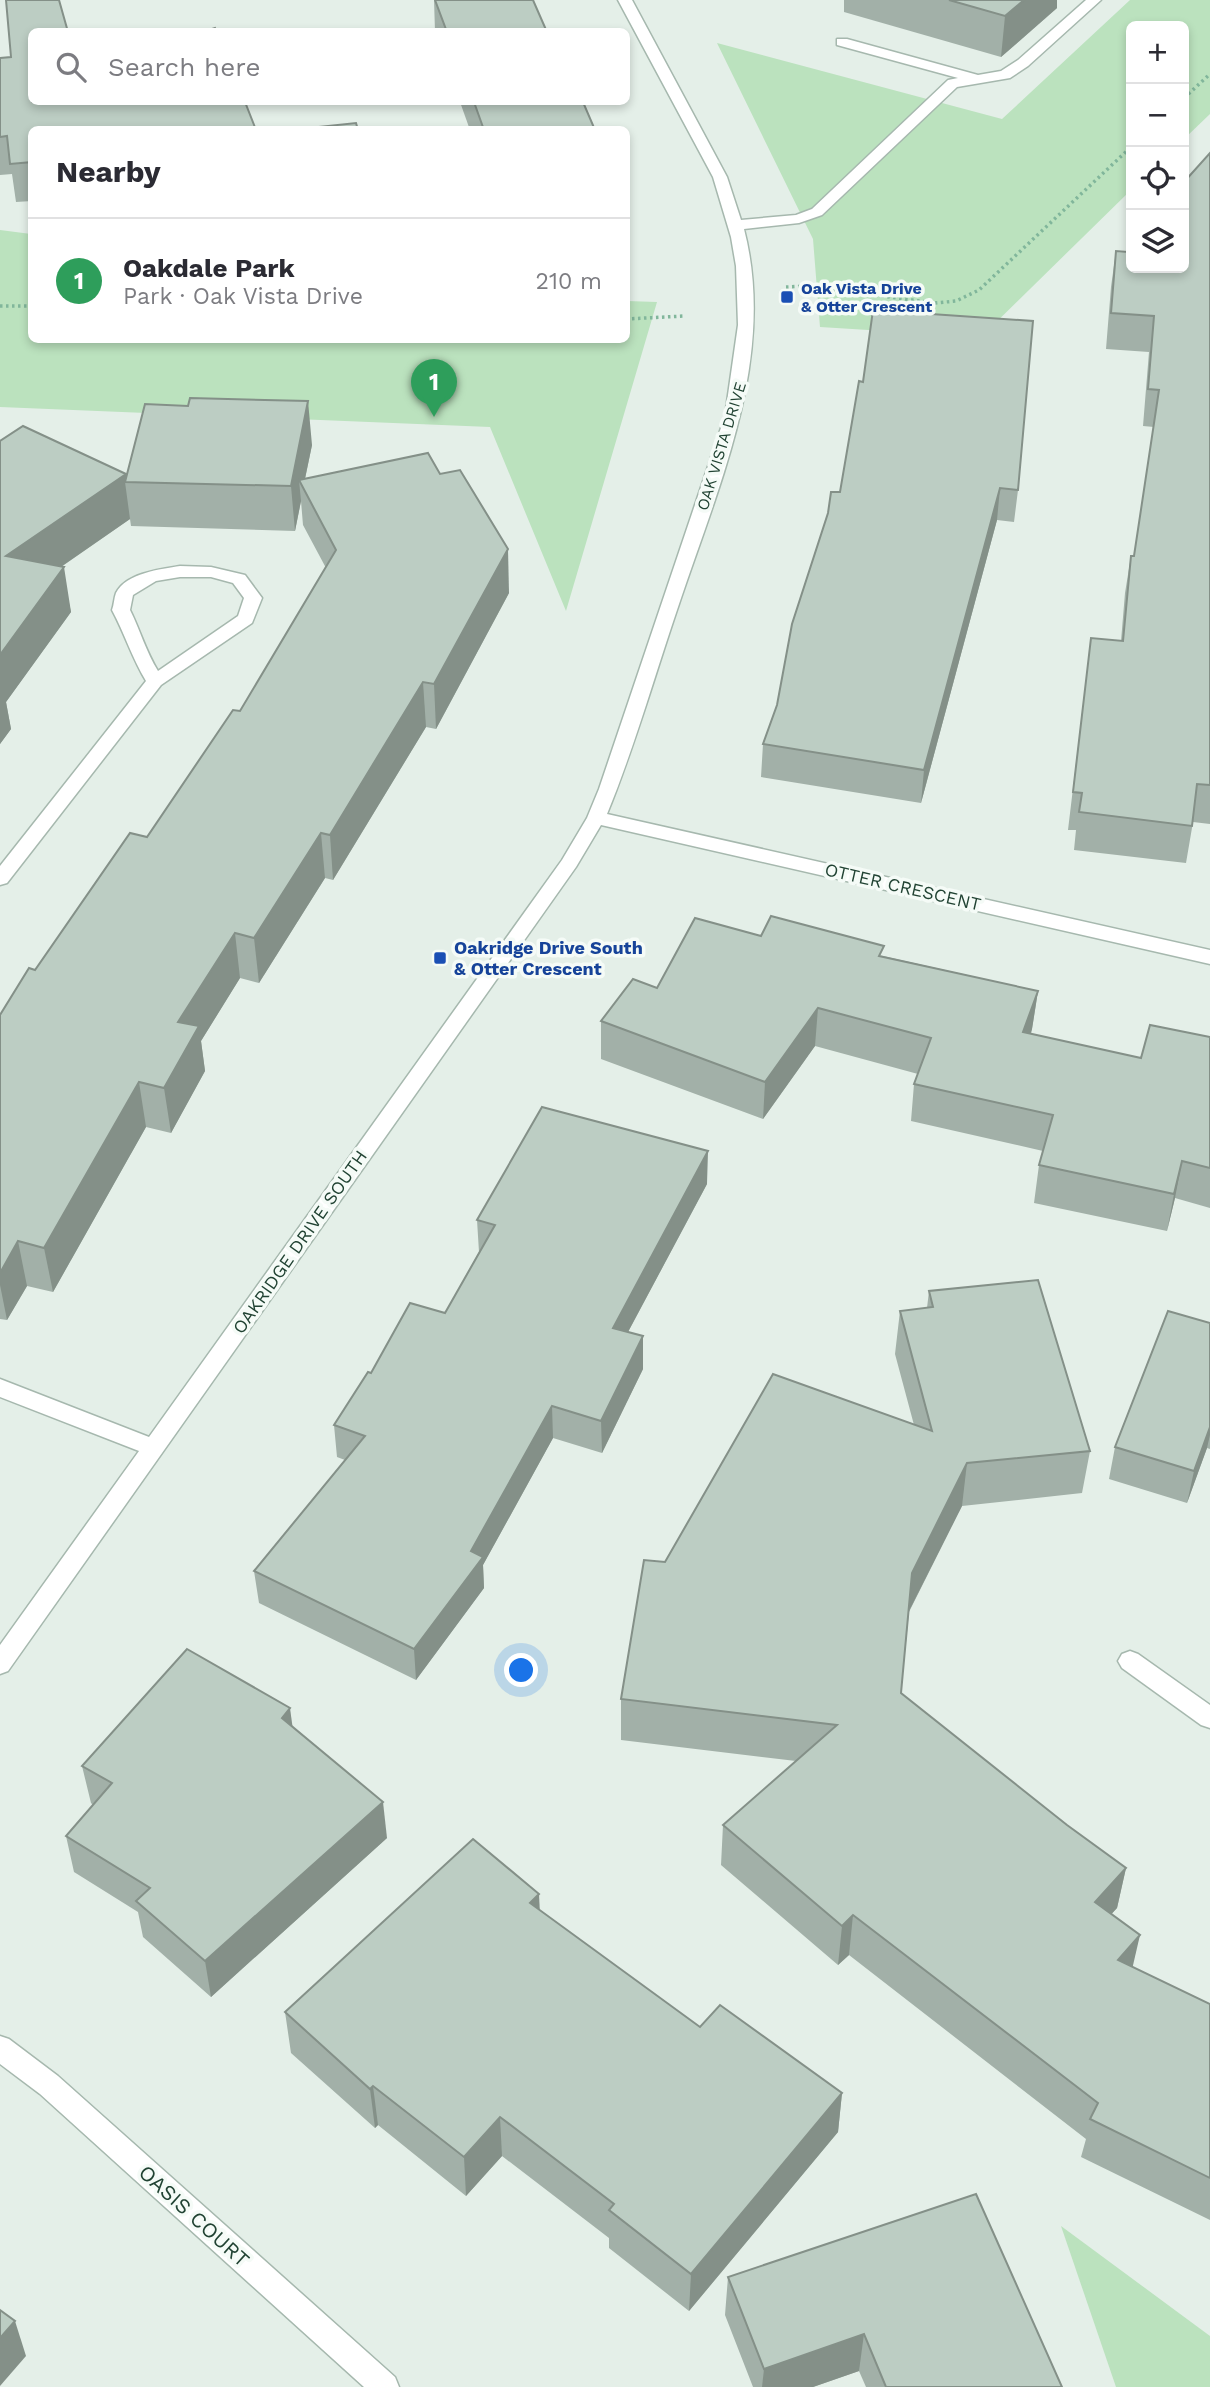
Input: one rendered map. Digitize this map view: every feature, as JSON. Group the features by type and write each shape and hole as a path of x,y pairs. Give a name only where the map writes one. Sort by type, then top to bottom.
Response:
{"street":[{"name":"OAK VISTA DRIVE","path":"596,818 618,761 733,416 746,354 745,279 736,225 720,177 625,0"},
{"path":"736,225 811,215 854,179 953,83 1005,75 1023,63 1094,0"},
{"path":"842,43 976,78"},
{"path":"0,879 155,681 246,619 253,598 239,579 210,572 163,574 147,577 125,593 121,610 135,637 139,655 155,681"},
{"name":"OTTER CRESCENT","path":"596,818 1210,957"},
{"name":"OAKRIDGE DRIVE SOUTH","path":"0,1664 569,863 596,818"},
{"path":"0,1388 154,1448"},
{"path":"1130,1661 1210,1718"},
{"name":"OASIS COURT","path":"0,2048 49,2085 385,2387"}],"path":[{"path":"1189,94 1210,74"},
{"path":"784,287 807,286 934,303 956,301 979,289 1126,152"},
{"path":"0,306 28,306"},
{"path":"630,319 684,316"}],"green space":[{"path":"1130,0 1210,0 1210,114 1189,134 1189,21 1126,21 1126,195 981,337 820,327 813,239 717,43 1002,119"},
{"path":"0,230 28,234 28,343 630,343 630,301 657,302 566,611 490,427 0,407"},
{"path":"1061,2226 1210,2336 1210,2387 1116,2387"}],"building":[{"path":"6,0 59,0 67,28 28,28 28,105 246,105 254,126 28,126 28,162 10,164 7,136 0,137 0,58 11,57"},
{"path":"435,0 533,0 545,28 446,28"},
{"path":"949,0 1024,0 1005,16"},
{"path":"475,105 584,105 593,126 483,126"},
{"path":"356,123 357,126 328,126"},
{"path":"1210,153 1210,785 1197,784 1192,826 1079,812 1082,793 1073,792 1091,638 1123,641 1131,556 1134,556 1159,390 1148,389 1154,316 1111,313 1116,251 1126,252 1126,273 1189,273 1189,176"},
{"path":"873,310 1033,321 1018,490 1000,488 924,770 763,744 777,705 792,624 828,513 831,492 840,492 859,381 863,382"},
{"path":"190,398 308,401 291,486 125,482 145,404 188,406"},
{"path":"23,426 126,474 6,556 64,567 0,655 0,441"},
{"path":"428,453 440,474 460,470 508,549 434,684 423,682 330,835 321,833 254,938 235,933 178,1022 199,1026 164,1088 139,1082 44,1248 18,1241 0,1273 0,1015 29,968 35,970 130,833 147,837 233,710 240,711 336,550 299,480"},
{"path":"771,916 884,946 879,956 1038,991 1023,1032 1141,1058 1150,1025 1210,1037 1210,1168 1182,1161 1174,1194 1039,1165 1053,1115 914,1084 931,1038 818,1008 765,1082 601,1021 633,979 657,988 695,918 761,936"},
{"path":"542,1107 708,1151 613,1328 643,1336 601,1421 552,1406 471,1551 483,1557 414,1649 254,1571 365,1436 334,1425 368,1372 371,1373 410,1303 445,1313 495,1225 477,1220"},
{"path":"1038,1280 1090,1451 967,1463 912,1573 901,1693 1067,1825 1126,1868 1095,1902 1140,1935 1118,1960 1210,2004 1210,2178 1090,2119 1098,2103 853,1915 842,1926 723,1825 837,1725 621,1699 644,1560 665,1562 773,1374 932,1431 900,1311 933,1307 929,1291"},
{"path":"1168,1311 1210,1323 1210,1427 1194,1471 1115,1447"},
{"path":"187,1649 290,1708 282,1718 383,1802 205,1961 136,1901 150,1888 66,1836 112,1783 82,1766"},
{"path":"473,1839 539,1894 530,1903 700,2027 720,2005 842,2093 691,2274 609,2210 614,2204 500,2117 464,2157 373,2086 370,2089 285,2012"},
{"path":"976,2194 1062,2387 886,2387 864,2334 764,2369 728,2277"},
{"path":"0,2310 15,2321 0,2338"}],"place":[{"name":"Oak Vista Drive & Otter Crescent","path":"787,297"},
{"name":"Oakdale Park","path":"434,417"},
{"name":"Oakridge Drive South & Otter Crescent","path":"440,958"}]}
